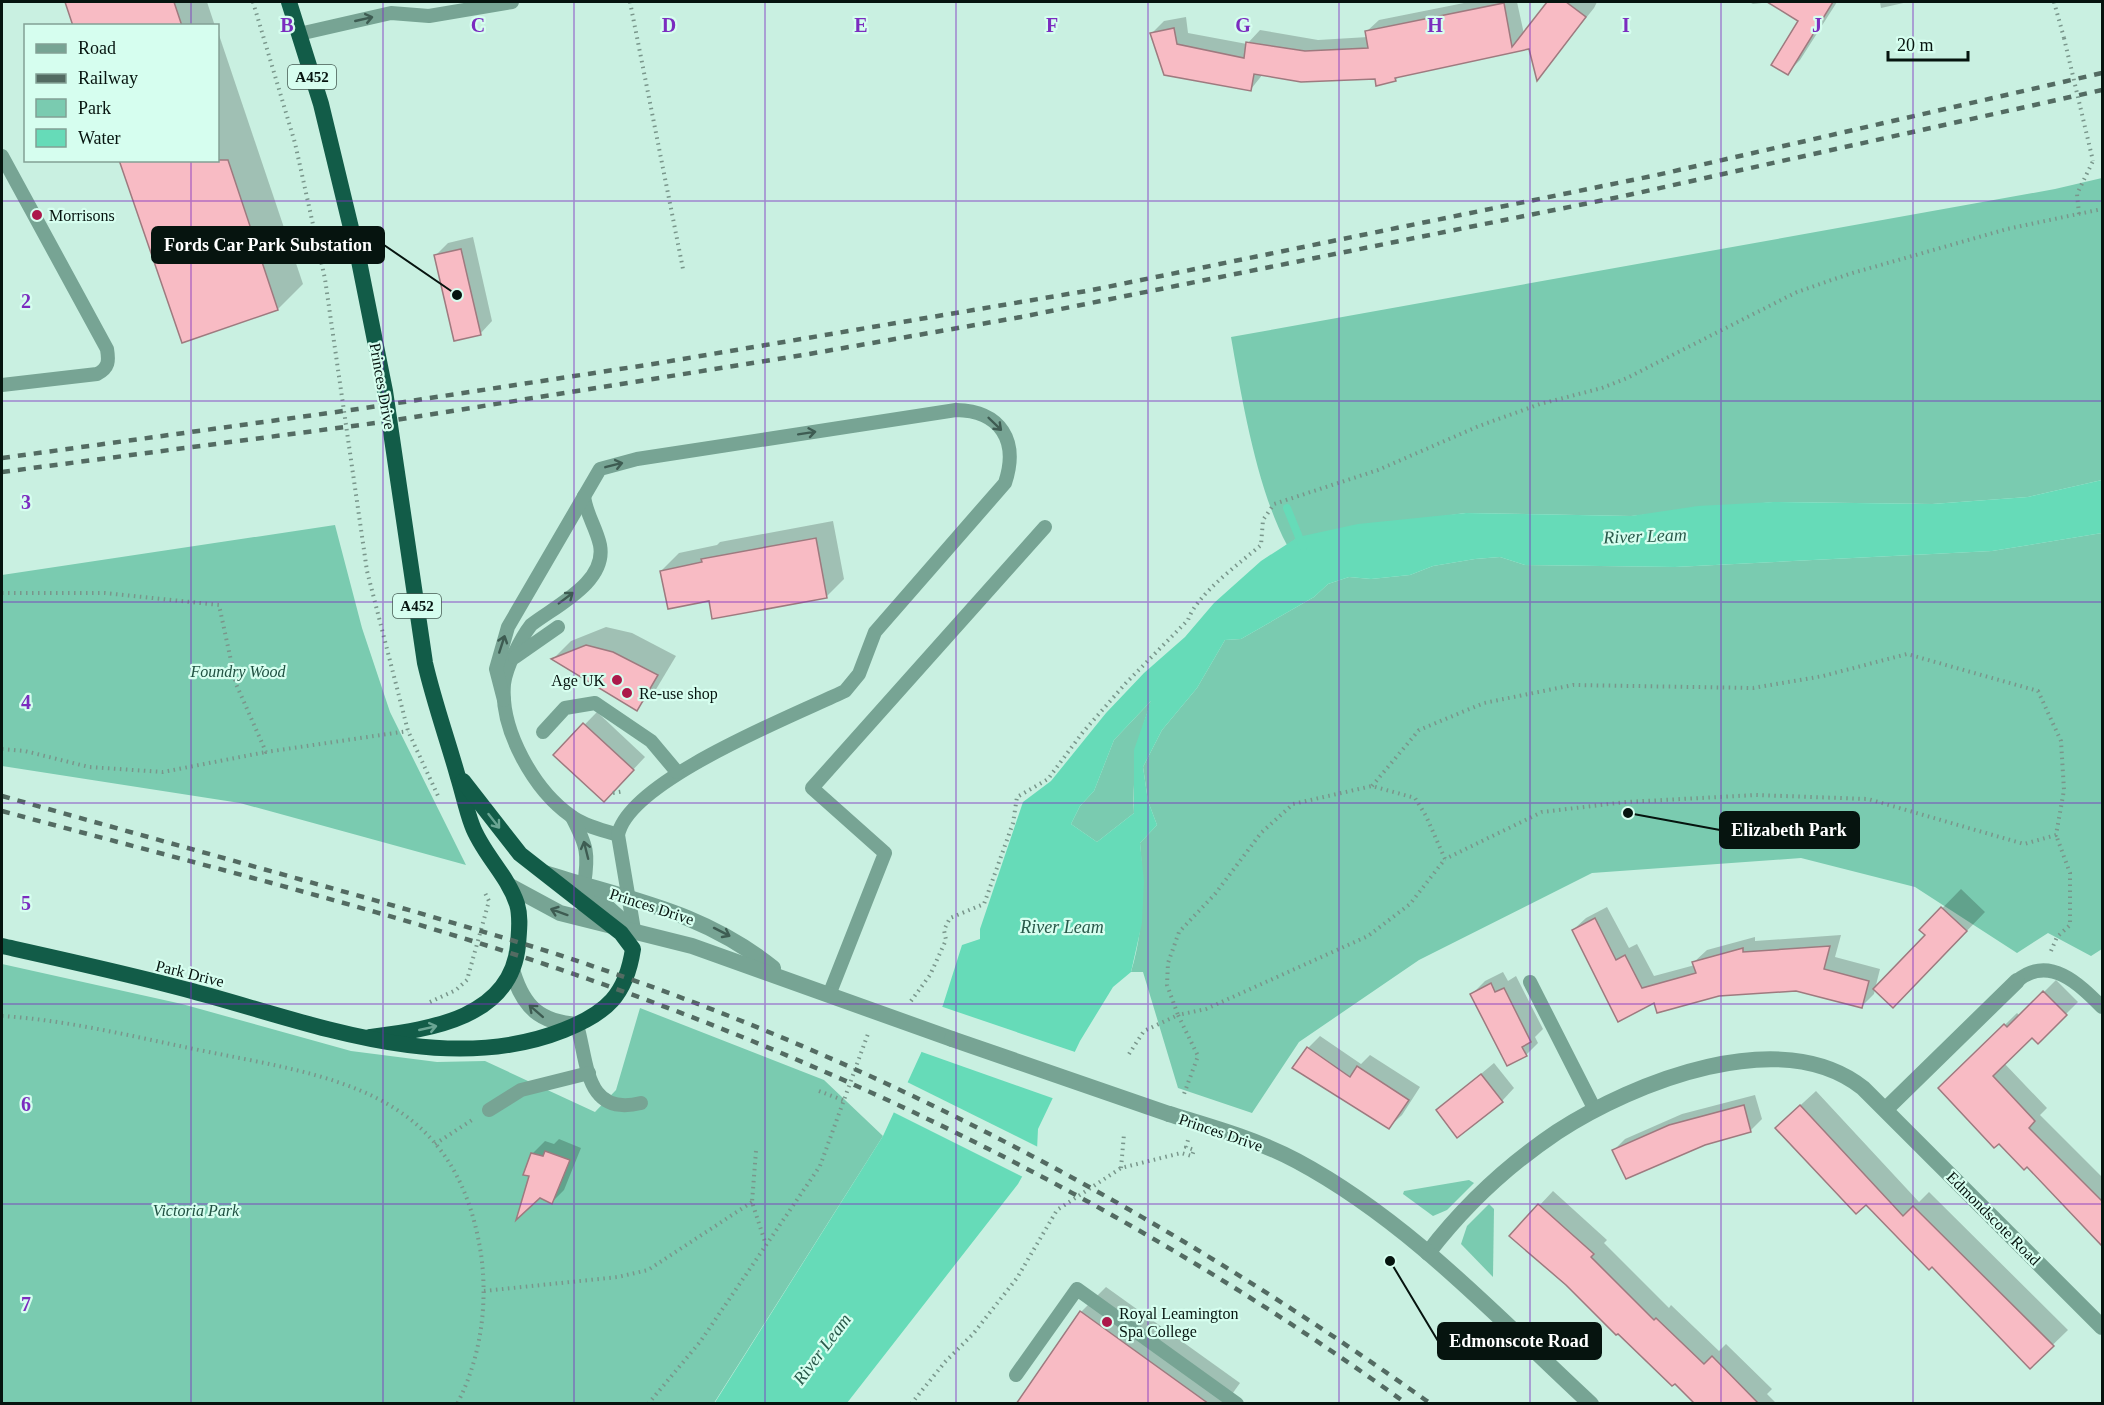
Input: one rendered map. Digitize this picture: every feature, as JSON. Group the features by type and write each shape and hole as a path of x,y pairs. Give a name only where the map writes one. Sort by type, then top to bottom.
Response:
{"highway":[{"name":"Princes Drive","path":"289,2 321,104 359,261 385,391 425,663 434,703 458,774 472,827 510,886"},
{"name":"Princes Drive","path":"458,774 520,854 613,927 626,938 633,949"},
{"name":"A452","path":"510,886 518,906 519,927 513,973"},
{"name":"Park Drive","path":"2,946 370,1037 418,1047 452,1049 530,1041 577,1025 592,1017 616,997 624,986 633,949"},
{"name":"Park Drive","path":"370,1037 416,1031 459,1019 488,1001 513,973"}],"street":[{"name":"Princes Drive","path":"542,872 685,915 727,934 783,976"},
{"name":"Princes Drive","path":"510,886 560,913 674,940 783,976 909,1024 1226,1132 1295,1160 1372,1207 1428,1253 1591,1404"},
{"name":"Park Drive","path":"633,949 634,930"},
{"path":"513,973 520,994 539,1014 558,1023 577,1025"},
{"path":"1886,1109 2017,981"},
{"name":"Edmondscote Road","path":"1428,1253 1464,1209 1504,1172 1556,1132 1595,1110 1686,1074 1726,1063 1780,1058 1807,1062 1847,1076 1886,1109 2103,1327"}],"lane":[{"path":"299,34 391,13 429,16 512,2"},
{"path":"2,156 106,349 108,361 104,370 97,374 2,385"},
{"path":"618,835 572,817 546,793 530,771 515,739 496,669 508,627 600,469 637,459 956,410 981,413 997,422 1007,438 1011,464 1005,483 875,632 859,674 845,691 677,772 641,802 621,826 618,835 626,867 628,898 634,930"},
{"path":"504,700 505,677 521,640 531,625 584,586 598,568 601,557 599,543 587,514 584,496"},
{"path":"829,995 885,853 812,788 1045,528"},
{"path":"515,657 558,627"},
{"path":"543,732 565,708 595,703 651,741 677,772"},
{"path":"572,817 584,843 588,859 584,885 634,930"},
{"path":"2017,981 2029,972 2042,969 2053,971 2080,985 2103,1007"},
{"path":"1530,982 1595,1110"},
{"path":"577,1025 589,1073 597,1094 606,1102 623,1106 641,1103"},
{"path":"489,1110 521,1090 589,1073"},
{"path":"1016,1375 1077,1289 1237,1404"}],"path":[{"path":"253,2 296,143 323,268 367,571 408,731 442,803"},
{"path":"630,2 683,269"},
{"path":"2054,2 2093,161 2077,194 2079,214"},
{"path":"911,1001 930,975 946,939 944,930 950,918 984,904 1013,823 1017,797 1048,779 1083,732 1126,683 1188,620 1191,610 1231,570 1261,545 1263,520 1274,504 1378,470 1479,426 1540,404 1602,388 1627,378 1797,292 1849,274 2007,229 2103,209"},
{"path":"2,593 105,593 219,605 236,684 266,752"},
{"path":"1372,786 1419,730 1484,703 1573,685 1753,688 1823,676 1907,654 2038,691 2061,741 2064,790 2056,835 2070,873 2070,926 2057,937"},
{"path":"2,748 88,767 163,772 266,752 408,731"},
{"path":"1184,1094 1198,1056 1178,1015 1167,985 1168,963 1179,932 1215,894 1262,833 1293,804 1372,786 1415,798 1426,816 1445,859"},
{"path":"1129,1054 1144,1031 1178,1015 1206,1009 1368,936 1410,904 1445,859 1542,812 1626,802 1756,795 1868,799 2024,844 2056,835"},
{"path":"428,1003 456,990 467,980 489,901 484,889"},
{"path":"2,1016 136,1037 323,1075 372,1094 417,1124 451,1166 477,1233 484,1291 476,1356 457,1404"},
{"path":"648,1404 700,1342 820,1166 869,1031"},
{"path":"819,1091 845,1101"},
{"path":"435,1144 489,1110"},
{"path":"1121,1168 1124,1134"},
{"path":"911,1404 945,1362 973,1334 1017,1278 1058,1210 1121,1168 1181,1153 1192,1156 1194,1150 1186,1147 1189,1140"},
{"path":"756,1151 752,1202 767,1246"},
{"path":"484,1291 618,1277 648,1270 752,1202"}],"green space":[{"path":"2102,178 2102,480 2028,497 1932,504 1773,502 1631,516 1465,513 1299,537 1287,545 1276,523 1252,444 1231,337 2055,189"},
{"name":"Foundry Wood","path":"335,525 362,628 390,712 466,865 240,803 2,766 2,575"},
{"path":"2102,533 2102,949 2091,956 2048,933 2017,953 1915,887 1801,858 1592,873 1419,960 1299,1042 1252,1113 1178,1088 1143,972 1131,972 1142,908 1140,843 1157,825 1148,801 1143,767 1162,730 1197,688 1225,640 1241,639 1314,597 1328,584 1349,577 1371,579 1410,575 1433,566 1475,559 1500,557 1525,565 1675,567 1992,551"},
{"path":"1152,700 1137,755 1134,813 1097,842 1071,824 1080,806 1094,791 1114,740"},
{"name":"Victoria Park","path":"2,964 182,1004 351,1051 437,1062 485,1061 595,1112 616,1090 640,1008 824,1080 883,1136 714,1403 2,1404"},
{"path":"1469,1180 1474,1183 1447,1210 1433,1216 1403,1194 1404,1191"},
{"path":"1489,1204 1494,1209 1493,1277 1461,1244 1467,1226"}],"water":[{"name":"River Leam","path":"2102,480 2102,533 1992,551 1675,567 1525,565 1500,557 1475,559 1433,566 1410,575 1371,579 1349,577 1328,584 1314,597 1241,639 1225,640 1197,688 1162,730 1143,767 1148,801 1157,825 1140,843 1144,881 1142,923 1131,972 1113,987 1080,1041 1038,1129 1037,1150 1018,1184 847,1403 714,1404 883,1136 943,1005 962,945 980,939 980,929 1023,802 1051,781 1106,713 1144,673 1185,637 1214,603 1261,561 1298,537 1358,524 1466,513 1631,516 1698,506 1773,502 1932,504 2028,497","holes":["1151,701 1134,750 1134,813 1097,842 1071,824 1080,806 1094,791 1114,740"]}],"pier":[{"path":"940,1006 1078,1053 1055,1099 919,1051"},
{"path":"905,1081 1040,1148 1025,1178 891,1111"}],"building":[{"path":"65,2 174,2 181,24 72,24"},
{"path":"1547,2 1566,2 1586,17 1537,81 1529,49 1395,78 1396,81 1376,86 1375,79 1301,82 1254,74 1251,91 1164,75 1150,33 1174,28 1177,44 1244,58 1246,42 1305,51 1368,48 1365,31 1504,3 1512,47"},
{"path":"1767,2 1833,2 1788,75 1771,65 1798,21"},
{"path":"219,160 228,160 278,310 182,343 120,162 219,162"},
{"path":"461,249 481,335 454,341 434,255"},
{"path":"816,538 827,598 712,619 709,601 668,609 660,571 702,562 701,559"},
{"name":"Re-use shop","path":"586,645 613,652 658,675 637,711 551,659"},
{"path":"583,723 634,770 604,802 553,755"},
{"path":"1941,907 1967,931 1893,1008 1873,989 1925,935 1919,930"},
{"path":"1595,918 1616,960 1625,955 1642,988 1696,973 1692,962 1743,948 1743,952 1830,946 1824,969 1869,981 1862,1008 1796,991 1719,996 1657,1013 1654,1003 1618,1022 1572,930"},
{"path":"1491,983 1495,992 1504,988 1531,1042 1522,1047 1527,1056 1507,1066 1470,994"},
{"path":"2043,991 2067,1015 2038,1044 2032,1038 1993,1076 2035,1121 2029,1128 2103,1202 2103,1247 2027,1167 2024,1170 1999,1144 1994,1148 1938,1088 2004,1024 2007,1027"},
{"path":"1307,1047 1350,1077 1357,1066 1409,1100 1389,1129 1292,1068"},
{"path":"1481,1074 1503,1102 1457,1138 1436,1110"},
{"path":"1744,1105 1751,1132 1705,1145 1626,1179 1612,1150 1669,1125"},
{"path":"1800,1105 1903,1216 1913,1206 2054,1346 2030,1369 1932,1267 1929,1270 1866,1205 1856,1214 1775,1128"},
{"path":"545,1151 570,1160 552,1204 540,1198 516,1220 529,1176 523,1175 531,1153 543,1156"},
{"path":"1538,1204 1594,1254 1591,1257 1654,1320 1656,1318 1704,1364 1712,1356 1759,1404 1695,1404 1675,1384 1672,1386 1566,1285 1509,1236"},
{"path":"1080,1311 1209,1404 1016,1404"}],"waterway":[{"path":"1287,508 1303,547"}],"railway":[{"path":"2,458 358,409 653,364 1092,290 1657,175 2102,73"},
{"path":"2,472 383,422 809,354 1021,317 1624,196 2102,90"},
{"path":"2,796 548,951 709,1008 818,1053 925,1102 1031,1155 1134,1212 1235,1273 1334,1337 1431,1404"},
{"path":"2,811 370,910 443,932 588,979 696,1019 804,1063 909,1110 1115,1217 1214,1275 1312,1338 1407,1404"}],"place":[{"name":"Morrisons","path":"37,215"},
{"name":"Fords Car Park Substation","path":"457,295"},
{"name":"Age UK","path":"617,680"},
{"name":"Re-use shop","path":"627,693"},
{"name":"Elizabeth Park","path":"1628,813"},
{"name":"Edmonscote Road","path":"1390,1261"},
{"name":"Royal Leamington Spa College","path":"1107,1322"}]}
